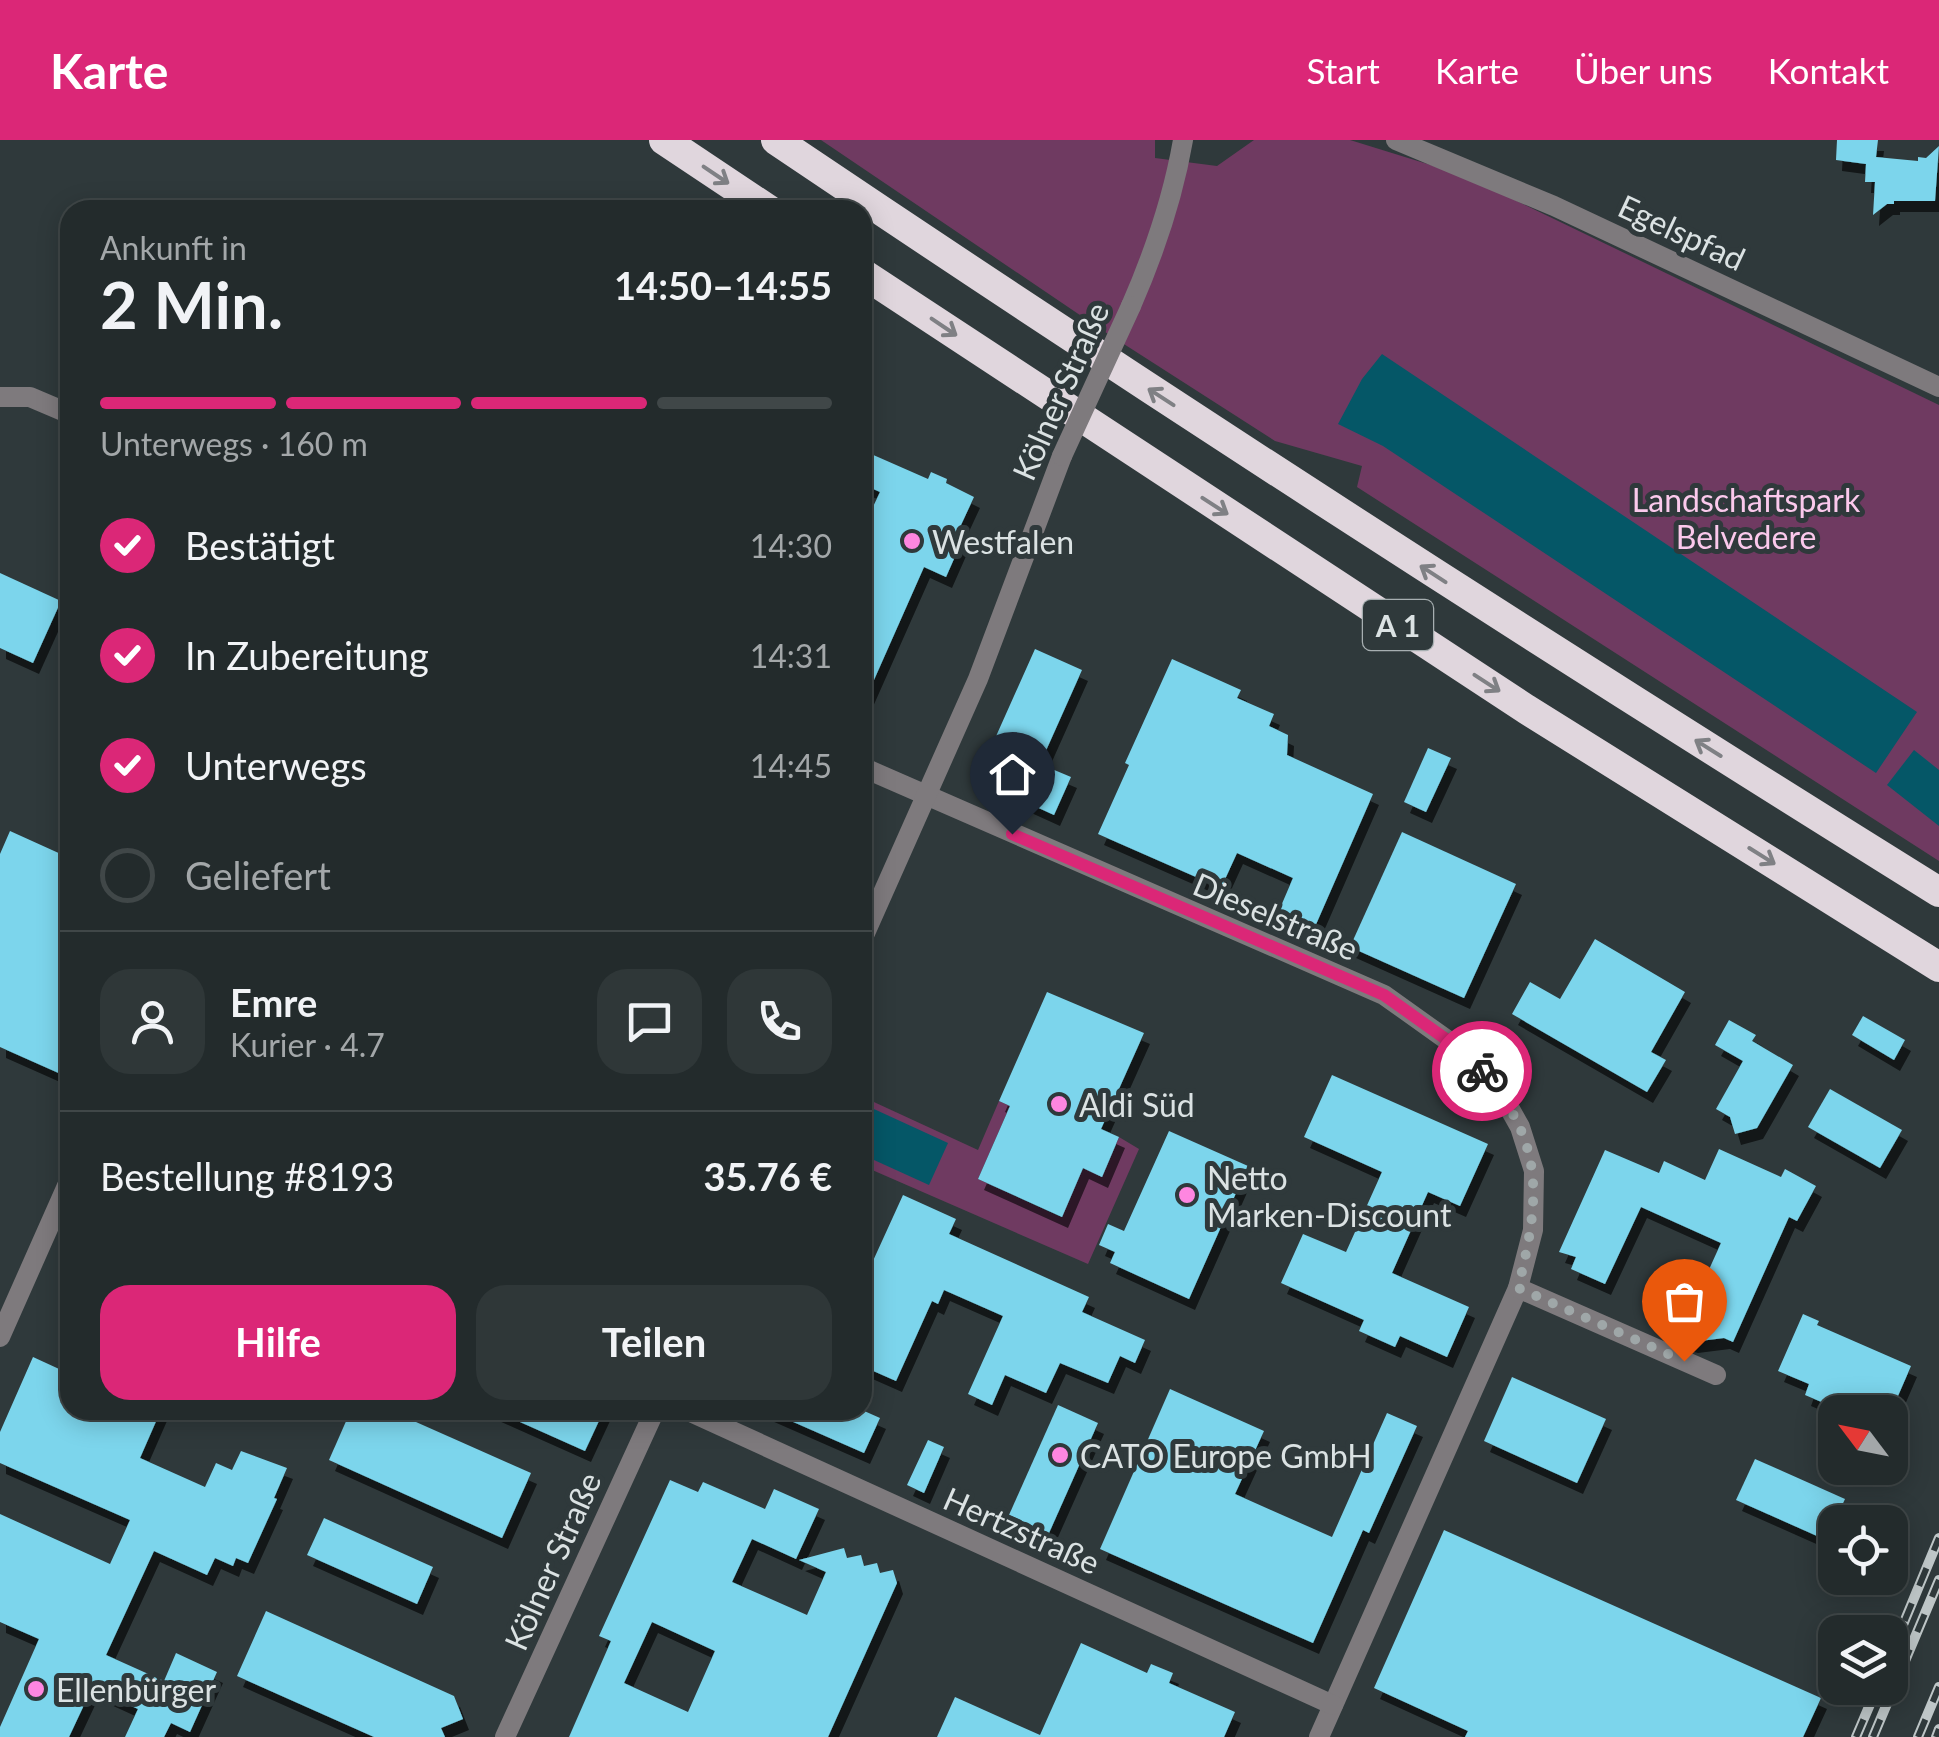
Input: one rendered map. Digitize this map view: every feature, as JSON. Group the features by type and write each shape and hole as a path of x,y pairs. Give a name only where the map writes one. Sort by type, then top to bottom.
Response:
{"highway":[{"path":"664,140 753,200"},
{"name":"A 1","path":"776,140 865,200"},
{"name":"A 1","path":"872,205 1562,658 1939,892"},
{"name":"A 1","path":"872,280 1526,709 1939,967"}],"street":[{"name":"Kölner Straße","path":"872,918 978,679 1062,456 1154,254 1175,186 1183,140"},
{"name":"Egelspfad","path":"1396,140 1554,206 1939,387"},
{"path":"0,397 30,397 60,410"},
{"name":"Dieselstraße","path":"872,772 1384,995 1464,1052 1502,1094 1520,1127 1534,1171 1533,1230 1518,1288 1319,1737"},
{"path":"0,1337 60,1202"},
{"path":"1518,1288 1716,1375"},
{"name":"Kölner Straße","path":"505,1737 650,1420"},
{"name":"Hertzstraße","path":"708,1420 1334,1705"}],"green space":[{"name":"Landschaftspark Belvedere","path":"821,140 1155,140 1155,158 1217,166 1254,140 1350,140 1463,175 1939,405 1939,861 1357,487 1362,466 1275,441 1102,330"},
{"path":"872,1101 978,1150 999,1101 1010,1106 978,1179 1061,1217 1083,1168 1102,1176 1119,1137 1139,1149 1088,1264 872,1170"}],"water":[{"path":"1382,354 1917,712 1876,773 1383,446 1338,424 1362,379"},
{"path":"1914,750 1939,770 1939,826 1887,785"},
{"path":"872,1108 948,1143 929,1185 872,1159"}],"building":[{"path":"1837,140 1878,140 1876,157 1918,161 1918,157 1926,158 1939,146 1935,201 1894,201 1873,215 1875,182 1865,182 1866,164 1836,160"},
{"path":"872,454 928,479 931,472 974,497 954,540 961,543 946,577 924,567 872,684 872,509 880,492 872,488"},
{"path":"0,573 60,601 33,663 0,648"},
{"path":"1035,649 1082,670 1040,764 1071,777 1054,815 1008,794 1024,757 993,743"},
{"path":"1172,659 1241,690 1237,698 1274,714 1269,726 1288,735 1287,755 1373,794 1314,929 1278,913 1293,878 1237,853 1221,888 1098,834"},
{"path":"1428,748 1451,758 1426,812 1404,802"},
{"path":"10,831 60,854 60,1074 0,1047 0,854"},
{"path":"1402,832 1516,884 1464,998 1350,947"},
{"path":"1595,939 1685,992 1651,1052 1666,1060 1647,1092 1512,1014 1530,982 1560,999"},
{"name":"Aldi Süd","path":"1047,992 1144,1033 1101,1129 1119,1137 1102,1177 1083,1168 1062,1217 978,1179 1010,1106 999,1101"},
{"path":"1863,1016 1905,1040 1894,1060 1852,1035"},
{"path":"1729,1020 1756,1035 1752,1041 1793,1065 1757,1128 1735,1134 1730,1117 1716,1109 1743,1061 1715,1045"},
{"path":"1332,1075 1488,1144 1460,1206 1428,1192 1392,1273 1469,1307 1447,1357 1400,1336 1395,1347 1359,1331 1364,1320 1281,1283 1303,1234 1346,1252 1382,1172 1304,1137"},
{"path":"1830,1089 1902,1130 1880,1168 1808,1127"},
{"name":"Netto Marken-Discount","path":"1169,1131 1248,1166 1189,1299 1110,1263 1115,1252 1099,1245 1108,1224 1124,1231"},
{"path":"1719,1149 1781,1177 1785,1169 1816,1186 1797,1221 1789,1217 1733,1342 1724,1338 1692,1342 1678,1338 1721,1243 1641,1207 1605,1284 1571,1269 1576,1257 1559,1252 1605,1150 1659,1173 1664,1161 1705,1180"},
{"path":"903,1195 956,1219 949,1234 1089,1297 1082,1312 1145,1340 1135,1363 1120,1356 1108,1383 1060,1363 1046,1393 1005,1375 992,1405 968,1394 1003,1316 944,1290 938,1304 932,1301 896,1381 872,1370 872,1263"},
{"path":"1803,1314 1819,1321 1817,1325 1911,1366 1898,1395 1818,1395 1818,1401 1805,1395 1809,1384 1778,1371"},
{"path":"33,1357 60,1369 60,1420 157,1420 140,1458 205,1487 216,1463 232,1470 241,1451 287,1468 248,1563 236,1558 233,1566 215,1558 207,1575 154,1551 106,1655 164,1681 176,1653 217,1672 190,1732 171,1723 164,1737 125,1737 138,1709 92,1688 69,1737 0,1737 0,1727 39,1639 0,1622 0,1514 110,1564 130,1520 0,1463 0,1432"},
{"path":"1512,1377 1606,1419 1577,1483 1484,1441"},
{"path":"1170,1389 1264,1431 1235,1494 1332,1537 1387,1413 1417,1426 1369,1533 1363,1530 1313,1643 1100,1549"},
{"name":"CATO Europe GmbH","path":"1058,1405 1098,1423 1049,1533 1009,1515"},
{"path":"872,1414 880,1418 864,1453 789,1420 872,1420"},
{"path":"347,1420 412,1420 531,1473 502,1538 329,1460"},
{"path":"515,1420 599,1420 585,1451"},
{"path":"928,1440 944,1447 924,1493 907,1485"},
{"path":"1755,1459 1845,1499 1842,1505 1818,1505 1818,1536 1736,1500"},
{"path":"670,1480 698,1492 703,1482 765,1509 774,1489 819,1509 796,1559 752,1539 732,1582 807,1615 826,1572 799,1560 844,1548 847,1558 861,1555 864,1566 877,1563 880,1573 893,1570 897,1583 828,1737 569,1737 611,1641 599,1636","holes":["652,1622 715,1651 688,1712 624,1683"]},
{"path":"324,1518 433,1567 417,1604 307,1555"},
{"path":"1444,1530 1818,1697 1818,1704 1803,1737 1465,1737 1468,1731 1374,1688"},
{"path":"266,1611 454,1696 463,1719 441,1728 445,1737 374,1737 237,1676"},
{"path":"1081,1643 1147,1673 1151,1664 1173,1673 1169,1683 1235,1712 1224,1737 937,1737 955,1697 1040,1735"}],"railway":[{"path":"1907,1615 1939,1538"},
{"path":"1873,1737 1939,1580"},
{"path":"1918,1737 1939,1687"},
{"path":"1856,1737 1870,1705"},
{"path":"1936,1737 1939,1729"}],"way so far":[{"path":"1482,1071 1502,1094 1520,1127 1534,1171 1533,1230 1518,1288 1684,1361"}],"place":[{"name":"Westfalen","path":"912,541"},
{"name":"Aldi Süd","path":"1059,1104"},
{"name":"Netto Marken-Discount","path":"1187,1195"},
{"name":"CATO Europe GmbH","path":"1060,1455"},
{"name":"Ellenbürger","path":"36,1689"}],"route":[{"path":"1012,834 1384,995 1464,1052 1482,1071"}]}
